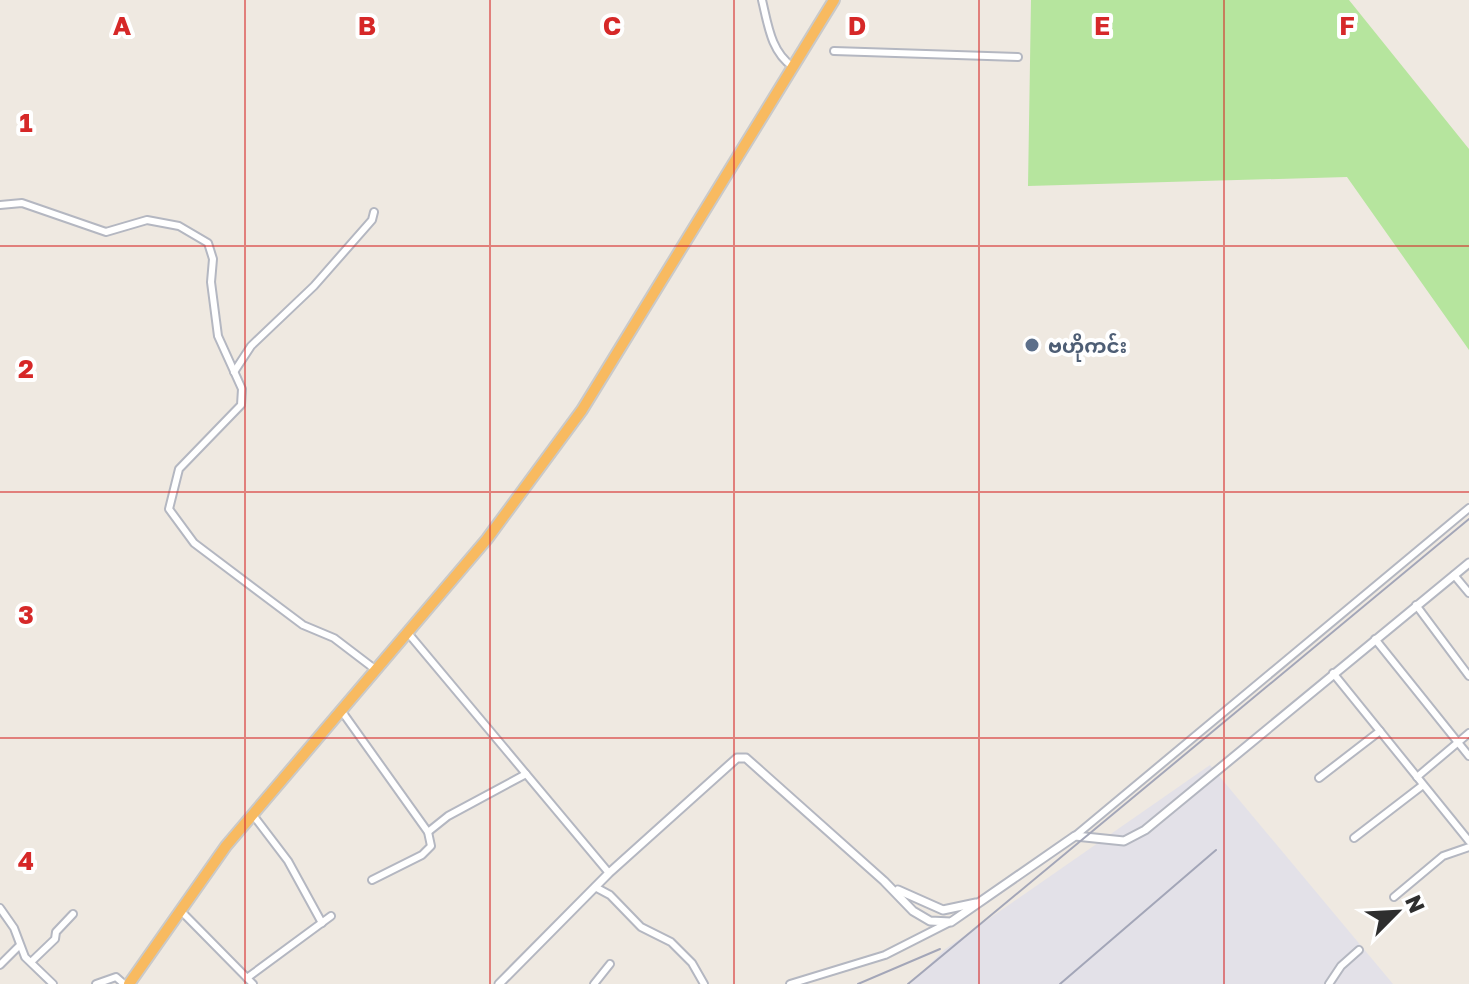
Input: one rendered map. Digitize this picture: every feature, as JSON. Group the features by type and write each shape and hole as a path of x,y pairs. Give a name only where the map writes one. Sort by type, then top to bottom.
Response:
{"highway":[{"path":"127,984 179,909 252,814 343,713 487,539 582,410 834,0"}],"street":[{"path":"762,0 771,38 785,62 794,67"},
{"path":"834,51 1018,57"},
{"path":"0,205 22,203 106,232 147,220 179,226 208,243 213,259 211,282 218,336 242,389 241,405 179,469 170,493 169,509 194,543 303,625 334,638 376,670"},
{"path":"234,372 251,346 314,286 372,220 374,212"},
{"path":"790,984 885,955 951,922 1075,836 1469,508"},
{"path":"1075,836 1124,841 1145,830 1469,563"},
{"path":"1454,575 1469,593"},
{"path":"1416,605 1469,676"},
{"path":"408,633 609,873"},
{"path":"1375,639 1469,756"},
{"path":"1333,673 1469,844 1443,856 1394,897"},
{"path":"343,713 428,832 431,846 428,851 372,880"},
{"path":"1319,778 1380,731"},
{"path":"1417,777 1469,733"},
{"path":"499,984 609,873 727,764 746,758 922,917 951,922"},
{"path":"428,832 448,816 526,774"},
{"path":"1354,838 1423,785"},
{"path":"252,814 288,861 322,923"},
{"path":"884,881 908,897 943,910 978,903"},
{"path":"595,887 610,895 641,927 671,942 692,963 704,984"},
{"path":"0,908 14,928 18,947 53,984"},
{"path":"179,909 253,984"},
{"path":"31,962 55,939 56,932 73,914"},
{"path":"247,978 331,916"},
{"path":"0,965 18,947"},
{"path":"1329,984 1341,966 1359,950"},
{"path":"594,984 610,964"},
{"path":"96,984 116,977 127,984"}],"shaded area":[{"path":"1210,765 1393,984 910,984 944,950"}],"green space":[{"path":"1031,0 1349,0 1469,149 1469,350 1347,177 1028,186"}],"railway":[{"path":"908,984 1469,519"},
{"path":"1060,984 1216,850"},
{"path":"858,984 940,949"}],"place":[{"name":"ဗဟိုကင်း","path":"1032,345"}]}
